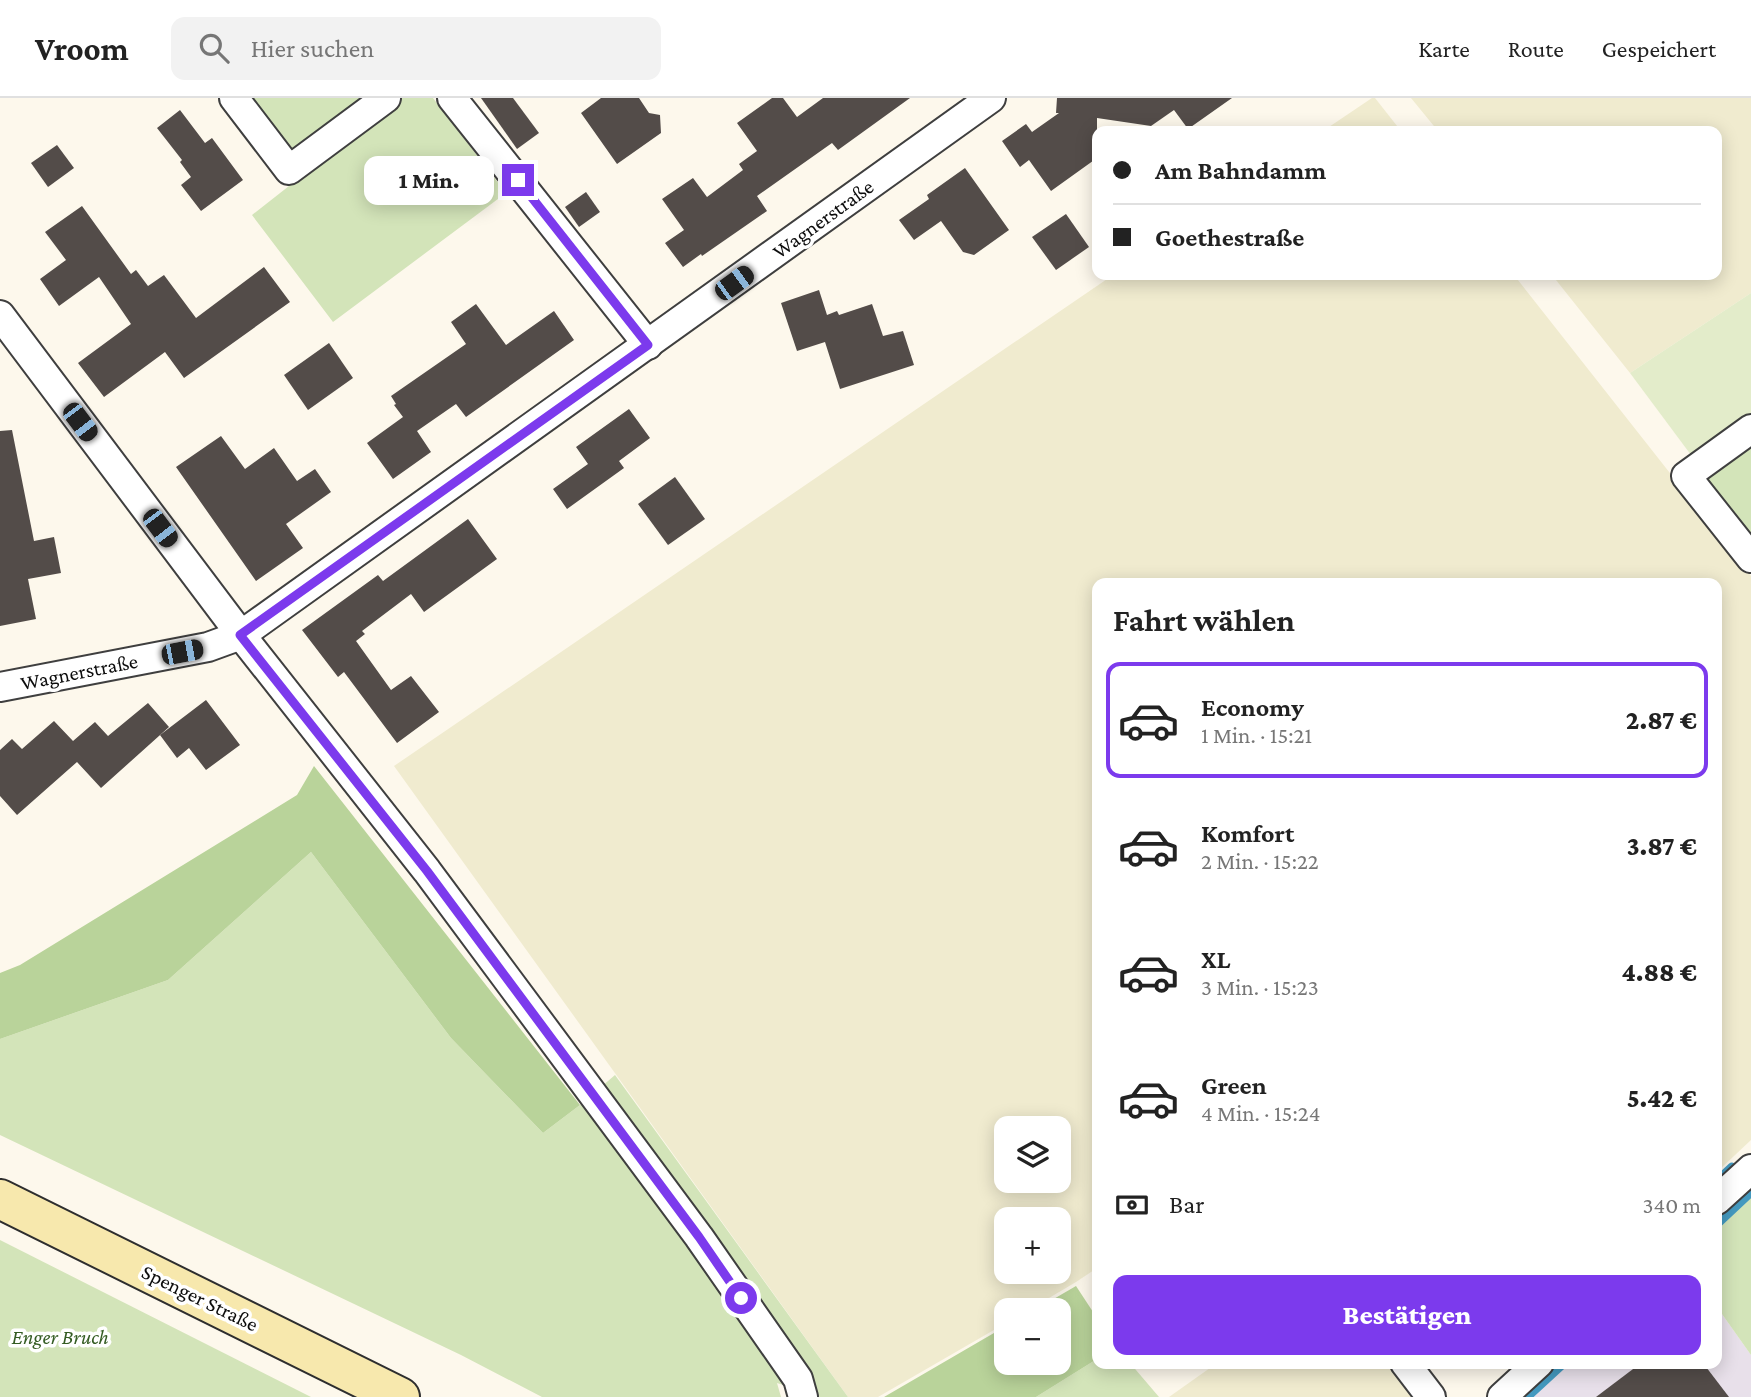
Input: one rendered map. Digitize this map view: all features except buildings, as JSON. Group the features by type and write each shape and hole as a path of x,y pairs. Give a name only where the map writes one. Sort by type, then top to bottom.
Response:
{"street":[{"path":"234,98 289,170 386,98"},
{"path":"452,98 648,345"},
{"name":"Wagnerstraße","path":"0,687 208,647 240,635 991,98"},
{"path":"0,315 240,635 427,871 691,1226 797,1379 803,1397"},
{"path":"1751,429 1686,476 1751,558"},
{"path":"1722,1195 1751,1169"},
{"name":"Spenger Straße","path":"0,1199 400,1397"},
{"path":"1410,1369 1431,1397"},
{"path":"1502,1397 1532,1369"}],"shaded area":[{"path":"1375,98 1397,126 1330,126"},
{"path":"1411,98 1751,98 1751,293 1630,373 1556,280 1722,280 1722,126 1434,126"},
{"path":"1106,280 1518,280 1751,576 1751,1140 1722,1167 1722,578 1092,578 1092,1271 1049,1298 994,1298 994,1330 878,1397 848,1397 394,766"},
{"path":"1722,1314 1751,1355 1751,1397 1529,1397 1558,1369 1722,1369"},
{"path":"1209,1369 1392,1369 1414,1397 1169,1397"}],"green space":[{"path":"244,98 433,98 506,193 333,322 252,215 303,175"},
{"path":"1751,293 1751,420 1694,459 1630,373"},
{"path":"1751,438 1751,542 1714,498 1708,481 1717,461"},
{"path":"314,766 580,1105 543,1133 451,1038 311,852 168,980 0,1039 0,973 20,965 297,795"},
{"path":"311,852 451,1038 543,1133 615,1075 848,1397 820,1397 777,1383 781,1397 542,1397 461,1355 0,1135 0,1039 168,980"},
{"path":"1751,1196 1751,1355 1722,1314 1722,1223"},
{"name":"Enger Bruch","path":"0,1240 311,1397 0,1397"},
{"path":"1076,1286 1092,1310 1092,1362 1036,1397 884,1397 994,1333 994,1375 1071,1375 1071,1298 1055,1298"},
{"path":"1092,1362 1092,1369 1135,1369 1159,1397 1036,1397"}],"waterway":[{"path":"1722,1176 1732,1167"},
{"path":"1722,1219 1751,1192"},
{"path":"1527,1397 1557,1369"}],"route":[{"path":"518,180 648,345 240,635 427,871 699,1237 741,1298"}]}
